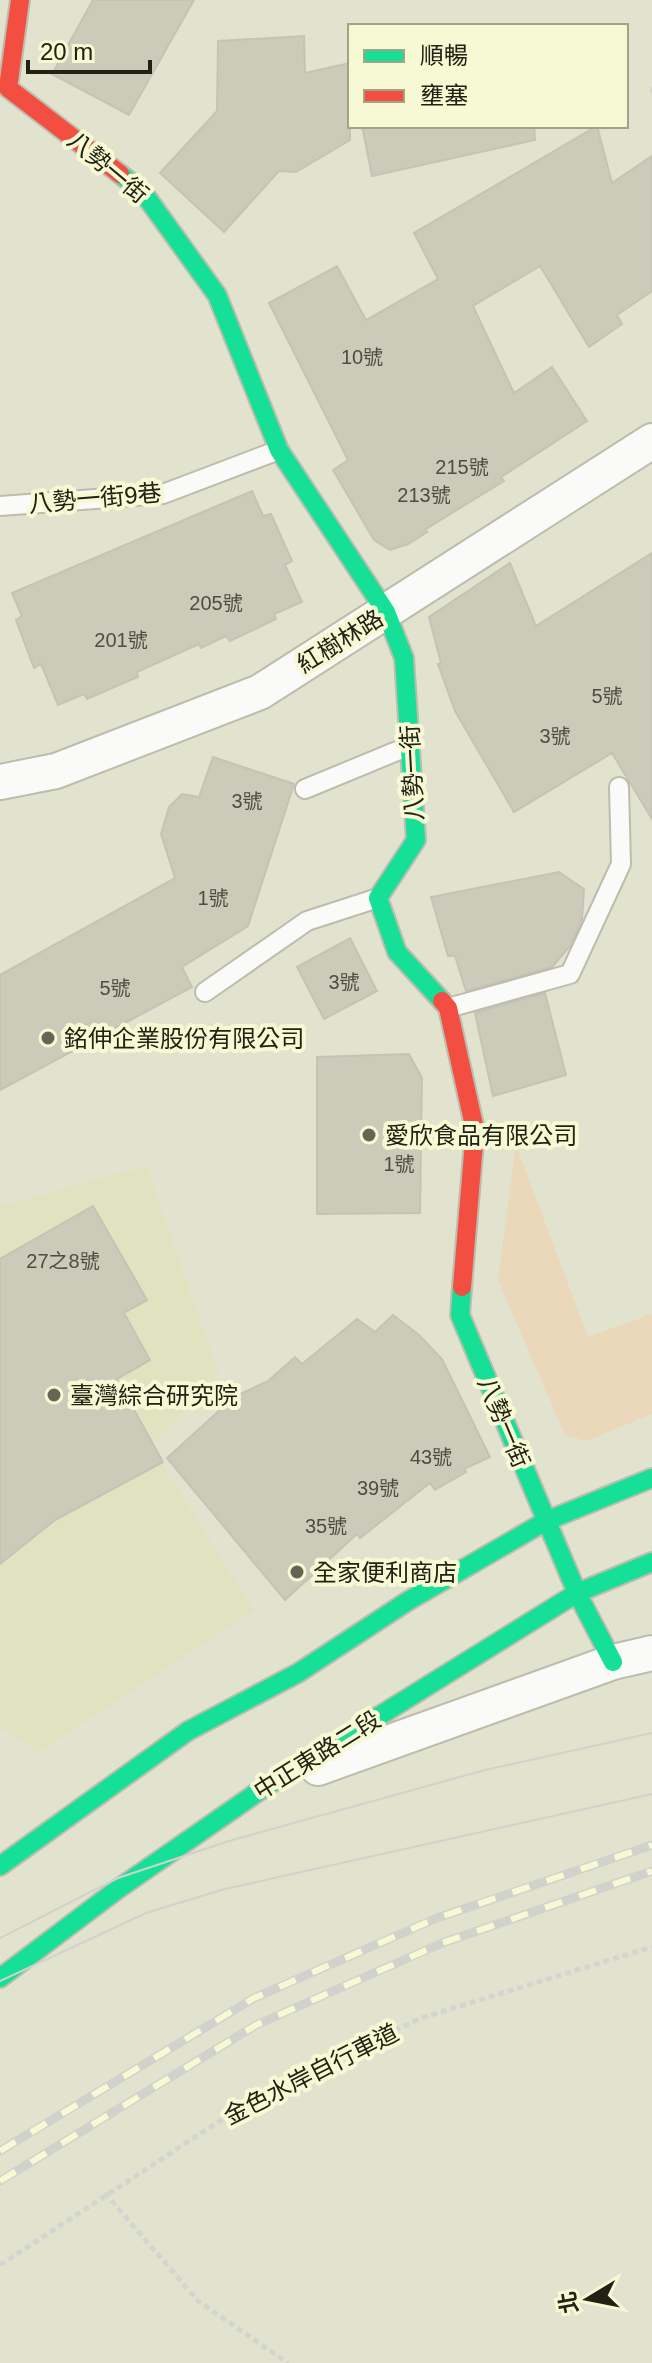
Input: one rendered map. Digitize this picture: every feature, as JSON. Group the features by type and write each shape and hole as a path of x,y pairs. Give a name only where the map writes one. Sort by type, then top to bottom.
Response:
{"street":[{"name":"八勢一街","path":"20,0 4,91 142,191 217,295 279,450 386,612 404,658 416,840 378,898 397,952 448,1008 475,1130 460,1315 577,1593 613,1662"},
{"name":"紅樹林路","path":"0,782 56,771 260,692 652,441"},
{"path":"0,1866 188,1731 298,1673 408,1601 546,1521 652,1478"},
{"name":"中正東路二段","path":"0,1978 118,1889 265,1787 577,1593 652,1562"},
{"path":"265,1787 613,1662 652,1653"}],"lane":[{"name":"八勢一街9巷","path":"0,506 163,494 279,450"},
{"path":"305,789 412,745"},
{"path":"448,1008 570,974 621,864 619,787"},
{"path":"205,992 307,921 378,898"}],"path":[{"name":"金色水岸自行車道","path":"0,2265 105,2193 261,2094 421,2018 652,1947"},
{"path":"105,2193 198,2301 288,2363"}],"shaded area":[{"path":"516,1145 588,1337 652,1314 652,1414 586,1441 565,1435 498,1280"},
{"path":"146,1166 219,1374 151,1447 254,1610 39,1752 0,1728 0,1206"}],"building":[{"path":"93,0 194,0 129,115 52,74"},
{"path":"304,36 305,73 348,63 350,140 296,172 279,171 224,232 160,173 217,111 218,41"},
{"path":"362,128 534,128 535,140 372,176"},
{"path":"594,128 598,128 612,183 652,156 652,291 617,315 622,324 589,347 540,266 473,306 514,393 552,367 587,421 501,477 504,481 426,529 427,532 408,544 390,550 374,540 333,470 348,460 269,303 337,266 366,320 438,279 414,233"},
{"path":"252,491 263,516 271,514 292,561 285,565 302,602 274,614 276,619 230,641 226,636 201,648 199,644 137,672 138,677 87,699 84,694 58,705 41,664 34,668 16,620 22,616 12,593"},
{"path":"652,553 652,819 612,753 514,812 455,711 438,664 441,663 429,617 510,563 536,626"},
{"path":"213,757 294,784 248,926 182,967 192,987 0,1090 0,975 175,878 161,834 169,807 182,794 199,797"},
{"path":"559,872 584,889 582,920 570,946 552,967 466,991 455,956 448,956 431,897"},
{"path":"350,938 377,991 324,1019 297,967"},
{"path":"545,993 566,1075 493,1096 475,1013"},
{"name":"愛欣食品有限公司","path":"409,1054 422,1078 420,1213 317,1214 317,1057"},
{"path":"93,1206 147,1300 124,1313 150,1360 117,1379 163,1462 55,1520 0,1564 0,1259"},
{"path":"393,1315 419,1335 442,1359 490,1457 464,1469 466,1472 435,1490 430,1483 360,1538 357,1534 285,1600 167,1458 234,1397 268,1381 295,1357 302,1364 357,1319 375,1332"}],"tram line":[{"path":"0,1938 118,1878 229,1841 485,1770 652,1733"},
{"path":"0,1981 146,1913 225,1889 652,1794"}],"railway":[{"path":"0,2151 254,1998 437,1918 652,1845"},
{"path":"0,2181 256,2025 442,1943 652,1871"}],"traffic: fast":[{"path":"120,174 142,191 217,295 279,450 386,612 404,658 416,840 378,898 397,952 442,1001"},
{"path":"462,1287 460,1315 577,1593 613,1662"},
{"path":"0,1866 188,1731 298,1673 408,1601 546,1521 652,1478"},
{"path":"0,1978 118,1889 265,1787 577,1593 652,1562"}],"traffic: jam":[{"path":"20,0 8,88 120,174"},
{"path":"442,1001 448,1008 475,1130 462,1287"}],"place":[{"name":"銘伸企業股份有限公司","path":"48,1038"},
{"name":"愛欣食品有限公司","path":"369,1135"},
{"name":"臺灣綜合研究院","path":"54,1395"},
{"name":"全家便利商店","path":"297,1572"}]}
